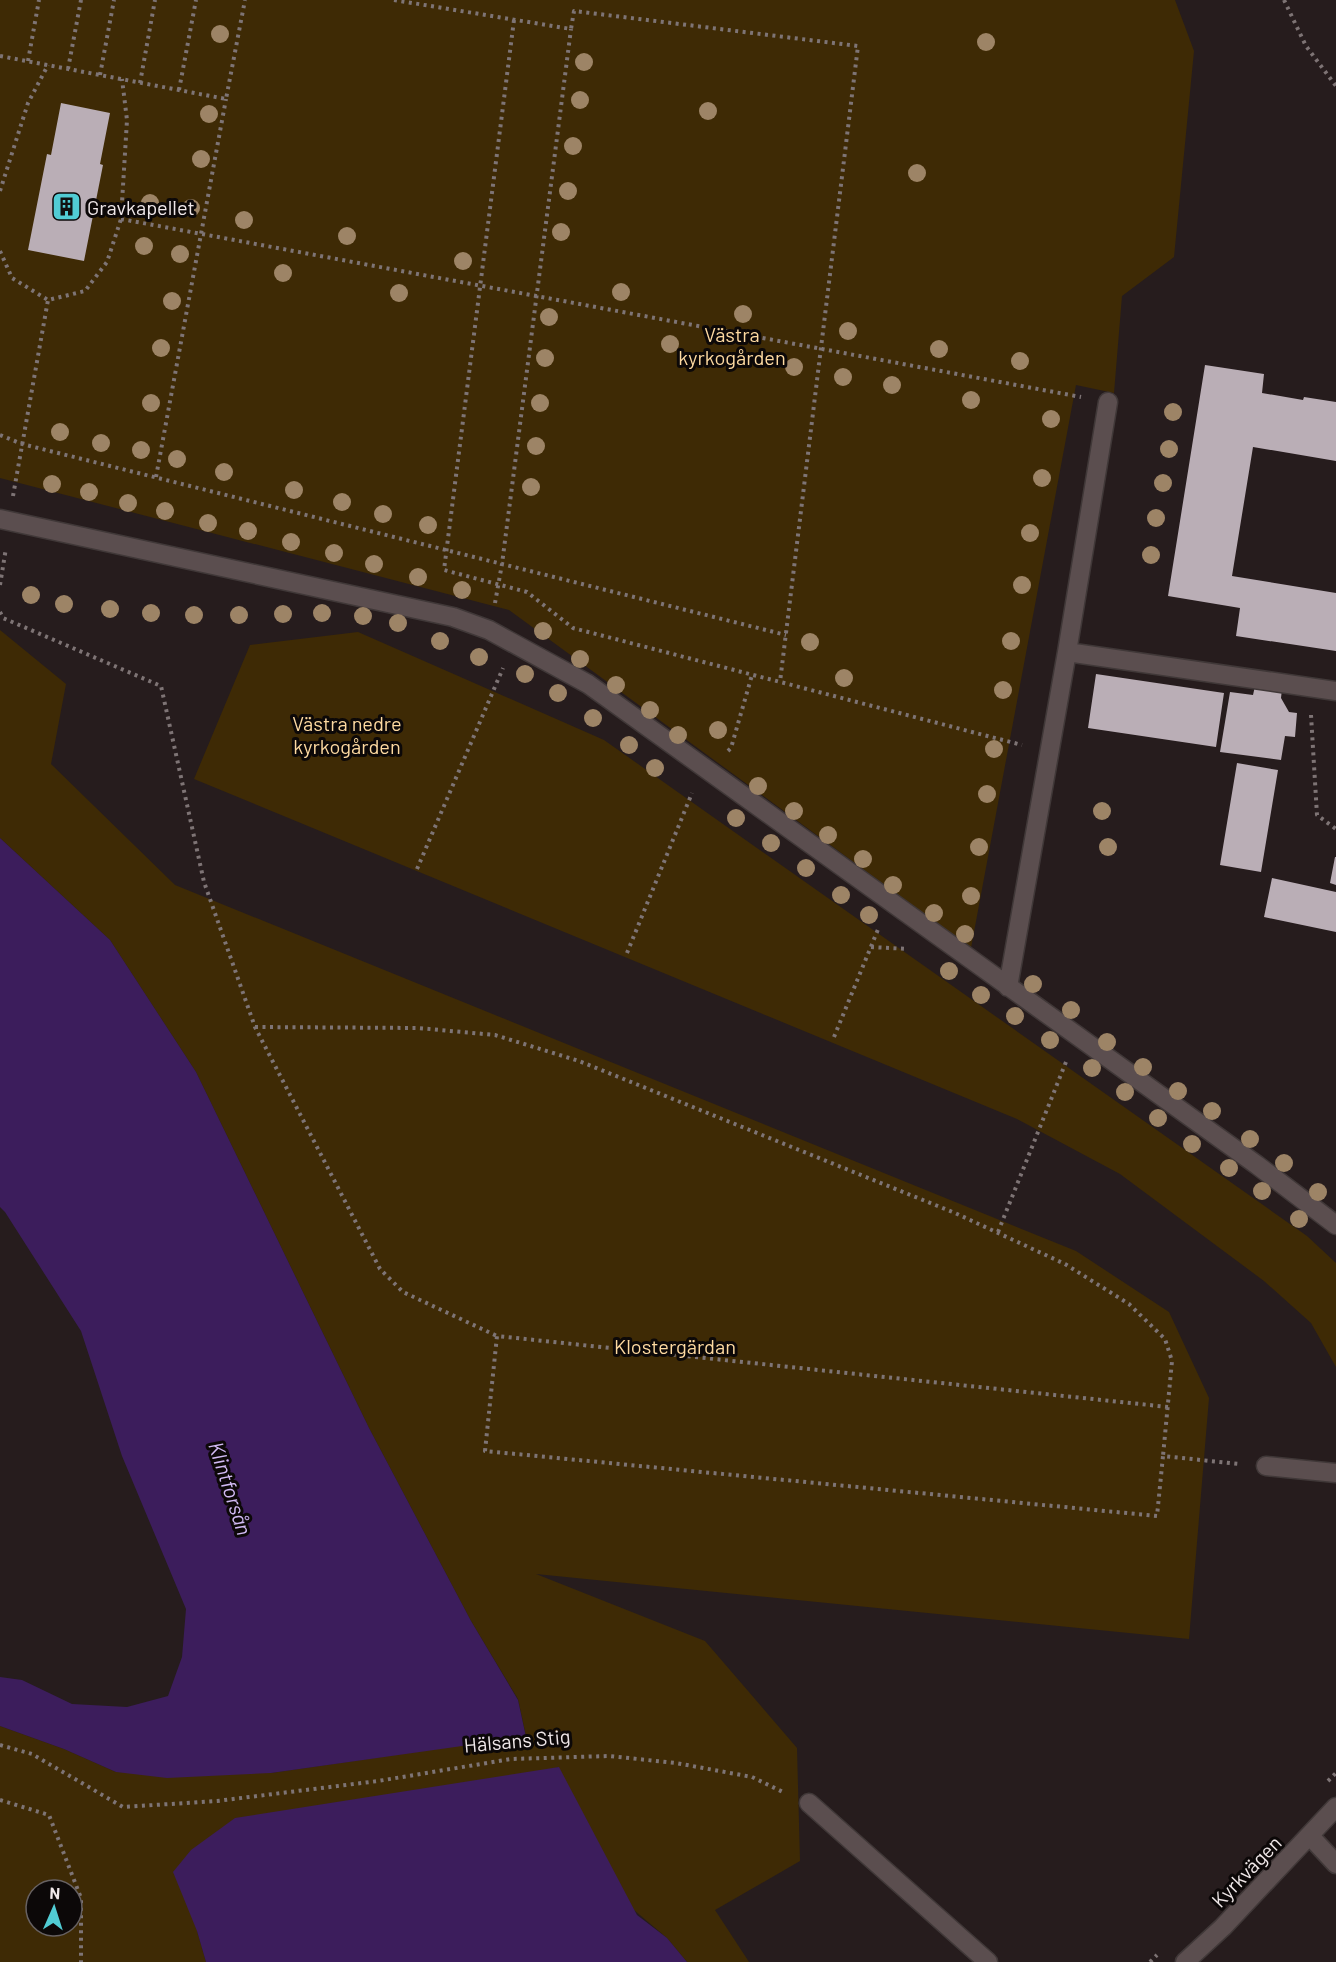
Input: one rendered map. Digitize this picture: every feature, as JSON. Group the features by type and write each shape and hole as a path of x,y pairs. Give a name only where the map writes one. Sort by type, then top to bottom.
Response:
{"street":[{"path":"1008,987 1050,752 1108,402"},
{"path":"5,520 453,617 489,630 588,684 1257,1165 1336,1225"},
{"path":"1067,652 1336,691"},
{"path":"1266,1466 1336,1473"},
{"path":"809,1803 988,1962"},
{"name":"Kyrkvägen","path":"1185,1962 1223,1927 1336,1807"},
{"path":"1310,1836 1336,1864"}],"path":[{"path":"28,61 39,0"},
{"path":"68,69 81,0"},
{"path":"100,75 114,0"},
{"path":"140,83 155,0"},
{"path":"179,90 196,0"},
{"path":"156,477 245,0"},
{"path":"394,0 571,29"},
{"path":"1284,0 1306,46 1336,86"},
{"path":"489,630 502,564 574,11 858,46 780,681"},
{"path":"514,20 444,570 527,592 573,628 1050,752"},
{"path":"0,56 226,99"},
{"path":"0,191 28,103 48,65"},
{"path":"0,251 12,278 48,300 85,291 107,262 121,219 127,120 122,79"},
{"path":"121,219 1108,402"},
{"path":"0,585 5,520 22,444 48,300"},
{"path":"0,435 22,444 786,635"},
{"path":"0,612 3,618 162,686 204,882 255,1027 380,1269 403,1292 497,1336 1168,1407"},
{"path":"417,869 501,672"},
{"path":"710,772 731,748 752,675"},
{"path":"1310,687 1317,814 1336,829"},
{"path":"627,953 690,799"},
{"path":"834,1037 876,934"},
{"path":"255,1027 418,1028 495,1035 579,1061 955,1213 1065,1264 1129,1304 1165,1339 1172,1361 1157,1516 485,1451 497,1336"},
{"path":"998,1232 1069,1056"},
{"path":"1163,1456 1266,1466"},
{"name":"Hälsans Stig","path":"0,1745 32,1754 123,1807 229,1800 378,1781 511,1759 609,1755 676,1763 752,1777 809,1803"},
{"path":"0,1800 49,1815 81,1898 81,1962"}],"green space":[{"name":"Västra kyrkogården","path":"0,0 1175,0 1194,51 1174,257 1122,296 1114,393 1076,385 971,948 509,610 0,478"},
{"name":"Klostergärdan","path":"0,630 66,684 51,764 175,885 1076,1251 1169,1312 1209,1398 1189,1639 536,1574 705,1641 797,1748 800,1861 715,1910 749,1962 687,1962 667,1938 634,1910 558,1767 197,1931 206,1962 0,1962 0,1726 64,1749 116,1772 271,1773 526,1736 518,1699 471,1621 369,1428 196,1072 110,940 0,838"},
{"name":"Västra nedre kyrkogården","path":"358,632 604,740 1307,1236 1336,1263 1336,1367 1311,1323 1264,1281 1120,1174 1017,1119 194,779 250,645"}],"water":[{"name":"Klintforsån","path":"0,838 110,940 196,1072 369,1428 471,1621 518,1700 526,1737 271,1773 167,1778 116,1772 64,1749 0,1726 0,1677 22,1680 72,1704 127,1707 168,1696 182,1657 186,1609 122,1456 81,1331 0,1207"},
{"path":"559,1767 637,1915 667,1938 687,1962 206,1962 197,1931 173,1872 191,1850 235,1818"}],"building":[{"name":"Gravkapellet","path":"61,103 110,113 100,164 103,165 84,261 28,250 47,154 51,155"},
{"path":"1205,365 1264,374 1262,393 1303,400 1304,397 1336,402 1336,461 1253,447 1232,576 1336,593 1336,651 1236,636 1240,608 1168,596"},
{"path":"1096,674 1224,693 1216,747 1088,728"},
{"path":"1255,686 1282,689 1281,698 1289,712 1297,713 1295,737 1285,736 1281,760 1220,752 1230,692 1253,695"},
{"path":"1237,763 1278,770 1261,872 1220,865"},
{"path":"1336,857 1336,885 1330,883"},
{"path":"1272,878 1336,892 1336,932 1264,917"}],"place":[{"name":"Gravkapellet","path":"66,207"}]}
